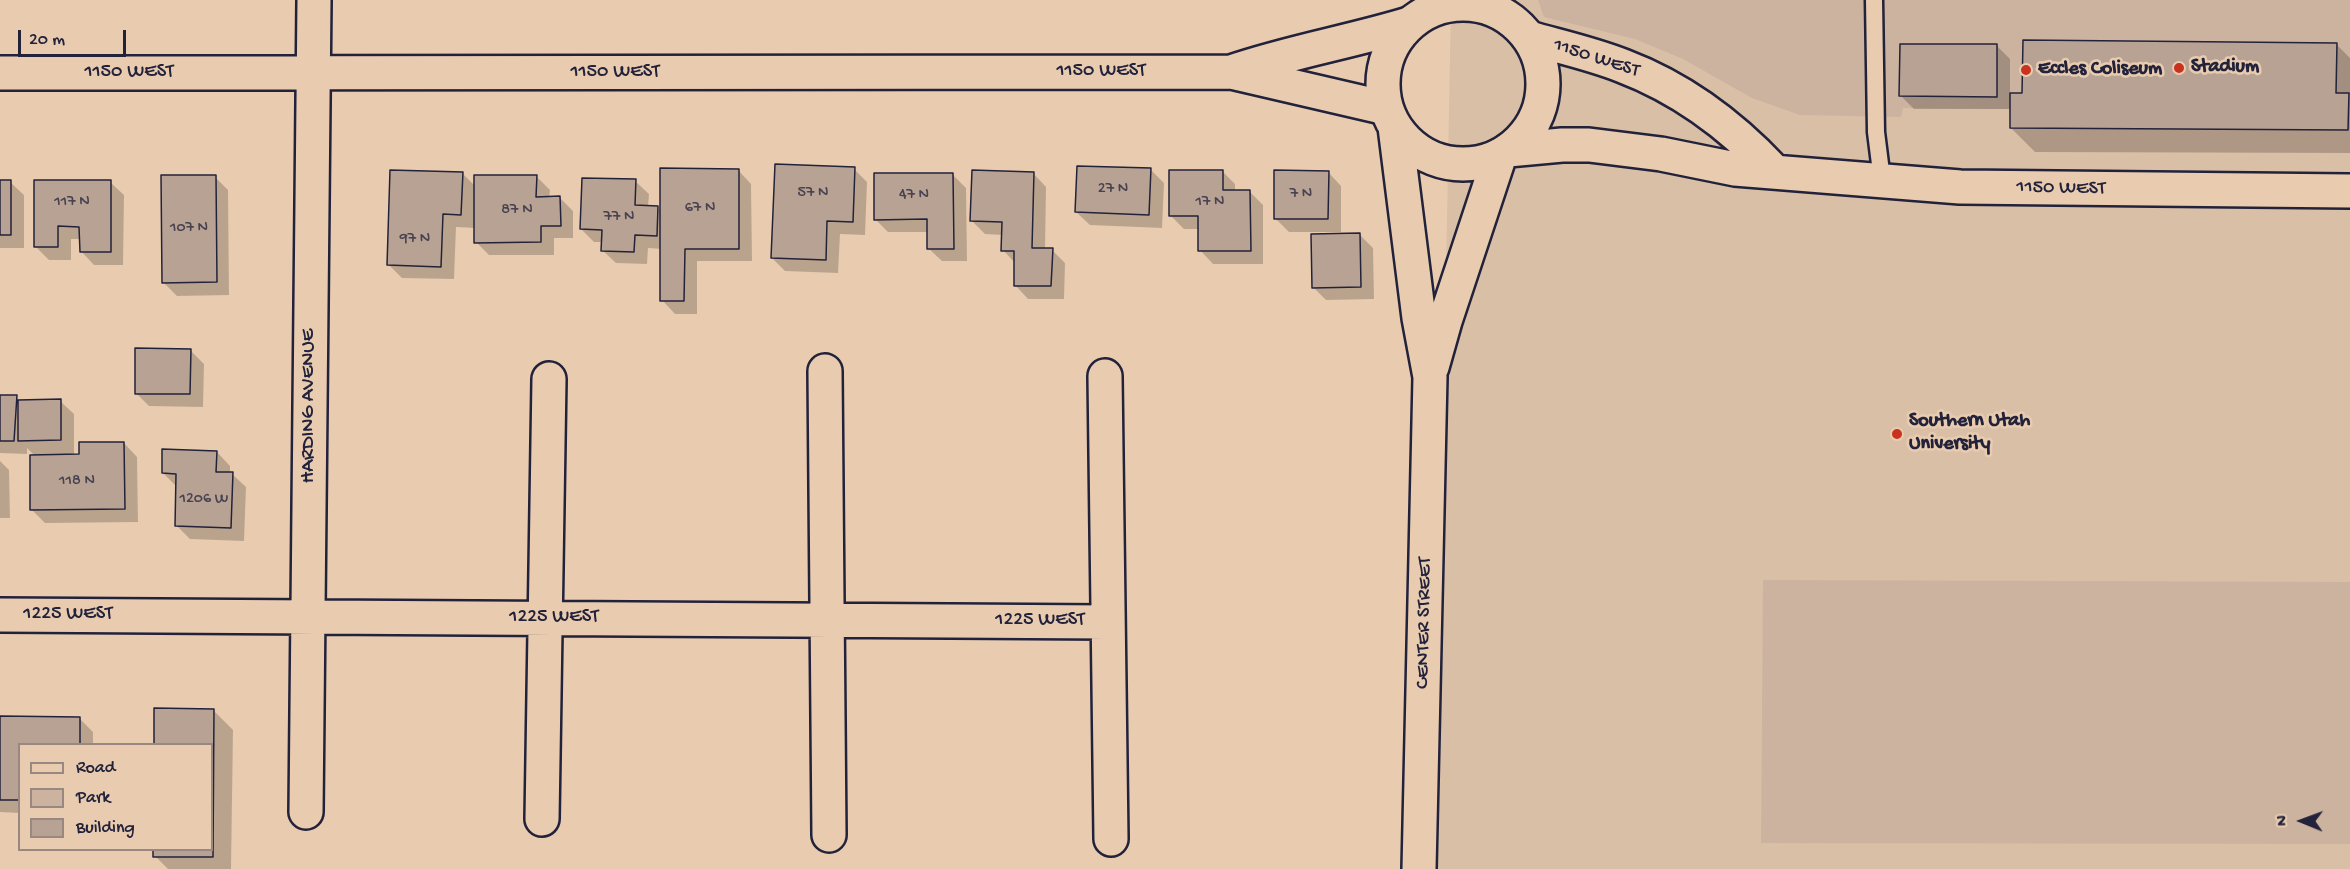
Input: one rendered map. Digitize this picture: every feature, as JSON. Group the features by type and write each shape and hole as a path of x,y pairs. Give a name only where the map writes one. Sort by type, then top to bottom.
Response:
{"street":[{"name":"HARDING AVENUE","path":"306,812 314,0"},
{"path":"1457,3 1496,6 1529,38 1538,55 1543,74 1543,93 1538,112 1522,140 1504,153 1482,162 1462,164 1442,162 1424,154 1408,142 1391,118 1383,85 1385,63 1394,42 1416,14 1457,3"},
{"name":"1150 WEST","path":"1231,72 1266,60 1335,45 1416,14"},
{"name":"1150 WEST","path":"1529,38 1623,66 1673,88 1736,133 1774,171"},
{"name":"1150 WEST","path":"0,73 1231,72 1391,118"},
{"name":"CENTER STREET","path":"1391,118 1419,318 1430,377 1419,869"},
{"name":"1150 WEST","path":"1504,153 1562,145 1589,145 1661,154 1715,166 1960,187 2350,191"},
{"name":"CENTER STREET","path":"1430,377 1445,321 1504,153"},
{"path":"825,371 829,835"},
{"path":"1105,376 1111,839"},
{"path":"542,819 549,380"},
{"name":"1225 WEST","path":"0,615 1108,622"}],"lane":[{"path":"1874,0 1876,132 1882,180"}],"shaded area":[{"name":"Southern Utah University","path":"1451,0 2350,0 2350,869 1435,869"}],"green space":[{"name":"Eccles Coliseum","path":"1538,0 2350,0 2350,129 2010,128 2009,109 1903,108 1901,117 1800,115 1752,98 1683,59 1635,39 1544,17"},
{"path":"1763,580 2350,582 2350,844 1761,843"}],"building":[{"name":"Stadium","path":"2023,40 2337,43 2336,93 2349,93 2348,130 2010,128 2010,93 2022,93"},
{"path":"1900,44 1997,44 1997,97 1899,96"},
{"path":"775,164 855,167 853,222 827,221 826,260 771,258"},
{"path":"1077,166 1151,168 1149,215 1075,212"},
{"path":"660,168 739,169 739,249 685,249 684,301 660,301"},
{"path":"390,170 463,172 461,215 443,214 441,267 387,265"},
{"path":"972,170 1034,172 1032,248 1053,248 1051,286 1014,286 1014,251 1001,251 1002,222 970,221"},
{"path":"1169,170 1223,170 1223,190 1250,190 1251,251 1198,251 1198,216 1169,216"},
{"path":"1274,170 1329,171 1328,219 1274,219"},
{"path":"874,173 953,173 954,249 927,249 927,219 874,220"},
{"path":"161,175 216,175 217,282 162,283"},
{"path":"474,175 537,175 536,197 560,196 561,226 541,226 541,242 474,243"},
{"path":"582,178 636,179 635,205 658,206 657,236 635,235 634,252 601,251 602,230 580,229"},
{"path":"0,180 11,180 11,235 0,235"},
{"path":"34,180 111,180 111,252 80,252 79,227 58,226 58,247 34,247"},
{"path":"1360,233 1361,287 1312,288 1311,234"},
{"path":"135,348 191,349 190,394 135,394"},
{"path":"0,395 17,395 14,441 0,441"},
{"path":"61,399 61,440 18,441 18,400"},
{"path":"79,442 124,442 125,509 30,510 30,455 79,454"},
{"path":"162,449 217,451 216,472 233,472 231,528 175,526 176,474 162,473"},
{"path":"154,708 214,709 213,857 153,857 153,851 213,851 213,743 154,743"},
{"path":"0,716 80,717 80,743 18,743 18,800 0,800"}],"place":[{"name":"Stadium","path":"2179,68"},
{"name":"Eccles Coliseum","path":"2026,70"},
{"name":"Southern Utah University","path":"1897,434"}]}
